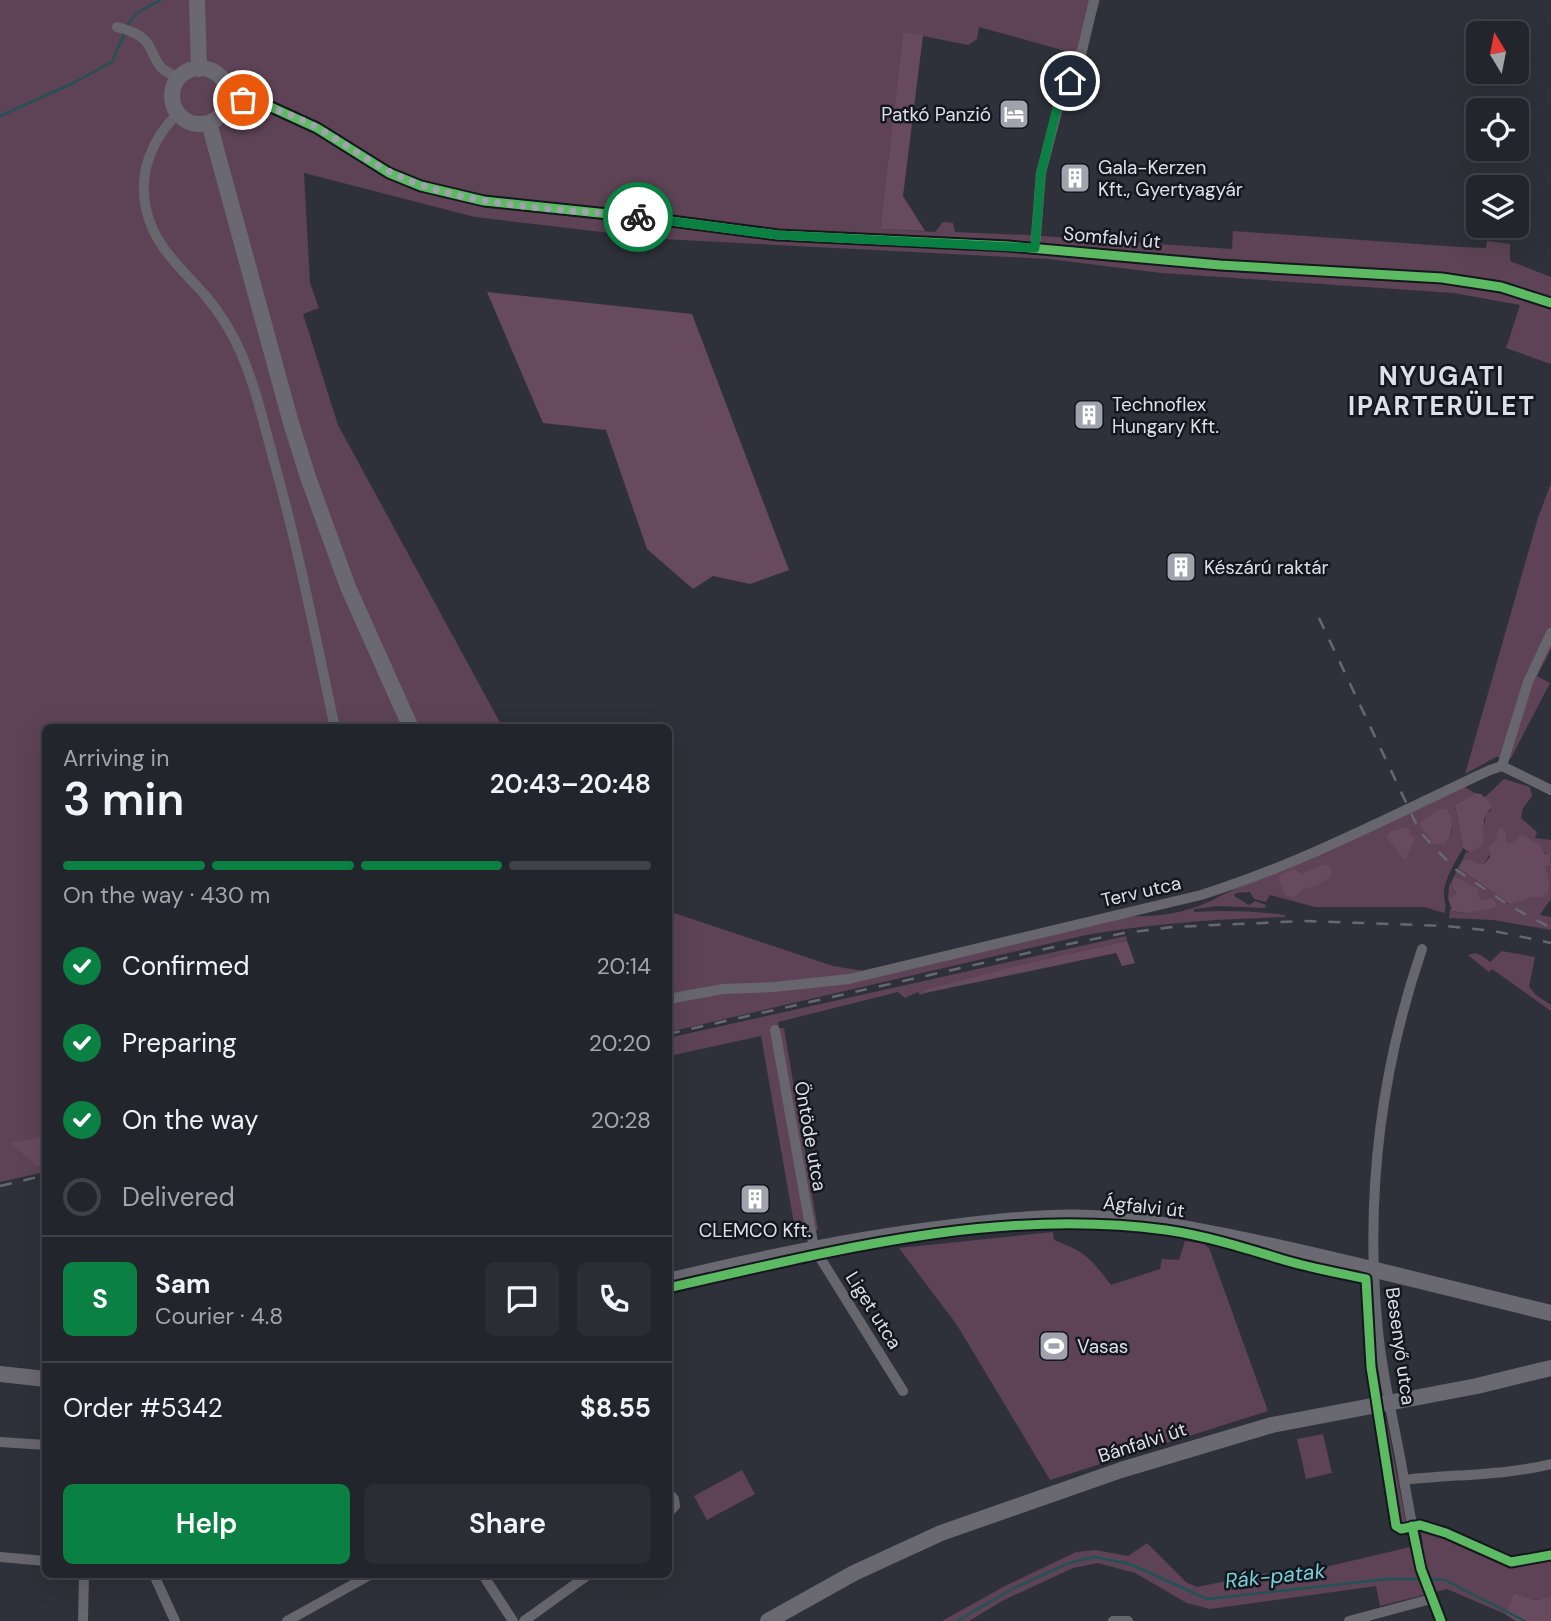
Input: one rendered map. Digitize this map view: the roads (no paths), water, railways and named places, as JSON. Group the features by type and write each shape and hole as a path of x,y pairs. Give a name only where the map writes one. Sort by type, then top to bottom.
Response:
{"main road":[{"path":"197,0 199,69"},
{"path":"199,69 220,76 225,82 229,97 222,114 209,124 191,123 178,113 173,99 178,77 199,69"},
{"path":"209,124 308,477 353,599 409,724"},
{"name":"Ágfalvi út","path":"674,1279 875,1237 975,1224 1089,1217 1165,1224 1373,1269 1551,1313"},
{"name":"Bánfalvi út","path":"768,1621 816,1592 887,1556 983,1517 1121,1469 1244,1432 1324,1414 1477,1386 1551,1368"},
{"path":"0,1374 42,1379"}],"street":[{"path":"1035,248 1041,173 1061,96 1077,72 1094,0"},
{"path":"123,29 147,43 152,56 164,71 178,77"},
{"name":"Somfalvi út","path":"229,97 271,107 317,128 365,159 421,186 484,201 778,235 1035,248 1220,265 1442,278 1502,287 1551,303"},
{"path":"178,113 164,127 147,160 145,207 165,252 224,320 241,354 267,434 288,514 334,724"},
{"path":"1551,633 1528,682 1502,766 1551,790"},
{"name":"Terv utca","path":"672,998 723,989 849,978 1201,895 1246,881 1322,849 1502,766"},
{"name":"Besenyő utca","path":"1422,949 1406,996 1386,1090 1376,1157 1373,1269 1378,1334 1421,1569 1441,1621"},
{"name":"Öntöde utca","path":"775,1030 814,1248"},
{"name":"Liget utca","path":"814,1248 904,1391"},
{"path":"0,1442 42,1445"},
{"path":"1404,1480 1499,1472 1551,1464"},
{"path":"0,1557 42,1561"},
{"path":"83,1621 84,1578"},
{"path":"155,1578 175,1621"},
{"path":"292,1620 365,1578"},
{"path":"485,1578 513,1621"},
{"path":"524,1621 584,1578"},
{"path":"1349,1621 1431,1599"},
{"path":"1113,1621 1128,1621"}],"waterway":[{"path":"127,25 138,12 161,0"},
{"path":"0,116 112,62 125,32"},
{"name":"Rák-patak","path":"957,1621 1014,1588 1069,1563 1094,1557 1130,1564 1207,1599 1387,1579 1422,1579"},
{"name":"Rák-patak","path":"1429,1579 1445,1580 1525,1621"}],"railway":[{"path":"1319,618 1420,832 1455,869 1510,906 1551,928"},
{"path":"672,1033 1054,947 1124,933 1172,927 1305,921 1447,926 1494,931 1551,943"},
{"path":"0,1186 42,1176"}],"place":[{"name":"Patkó Panzió","path":"1014,114"},
{"name":"Gala-Kerzen Kft., Gyertyagyár","path":"1075,178"},
{"name":"Technoflex Hungary Kft.","path":"1089,415"},
{"name":"Készárú raktár","path":"1181,567"},
{"name":"CLEMCO Kft.","path":"755,1199"},
{"name":"Vasas","path":"1054,1346"}],"district":[{"name":"NYUGATI IPARTERÜLET","path":"1442,391"}]}
